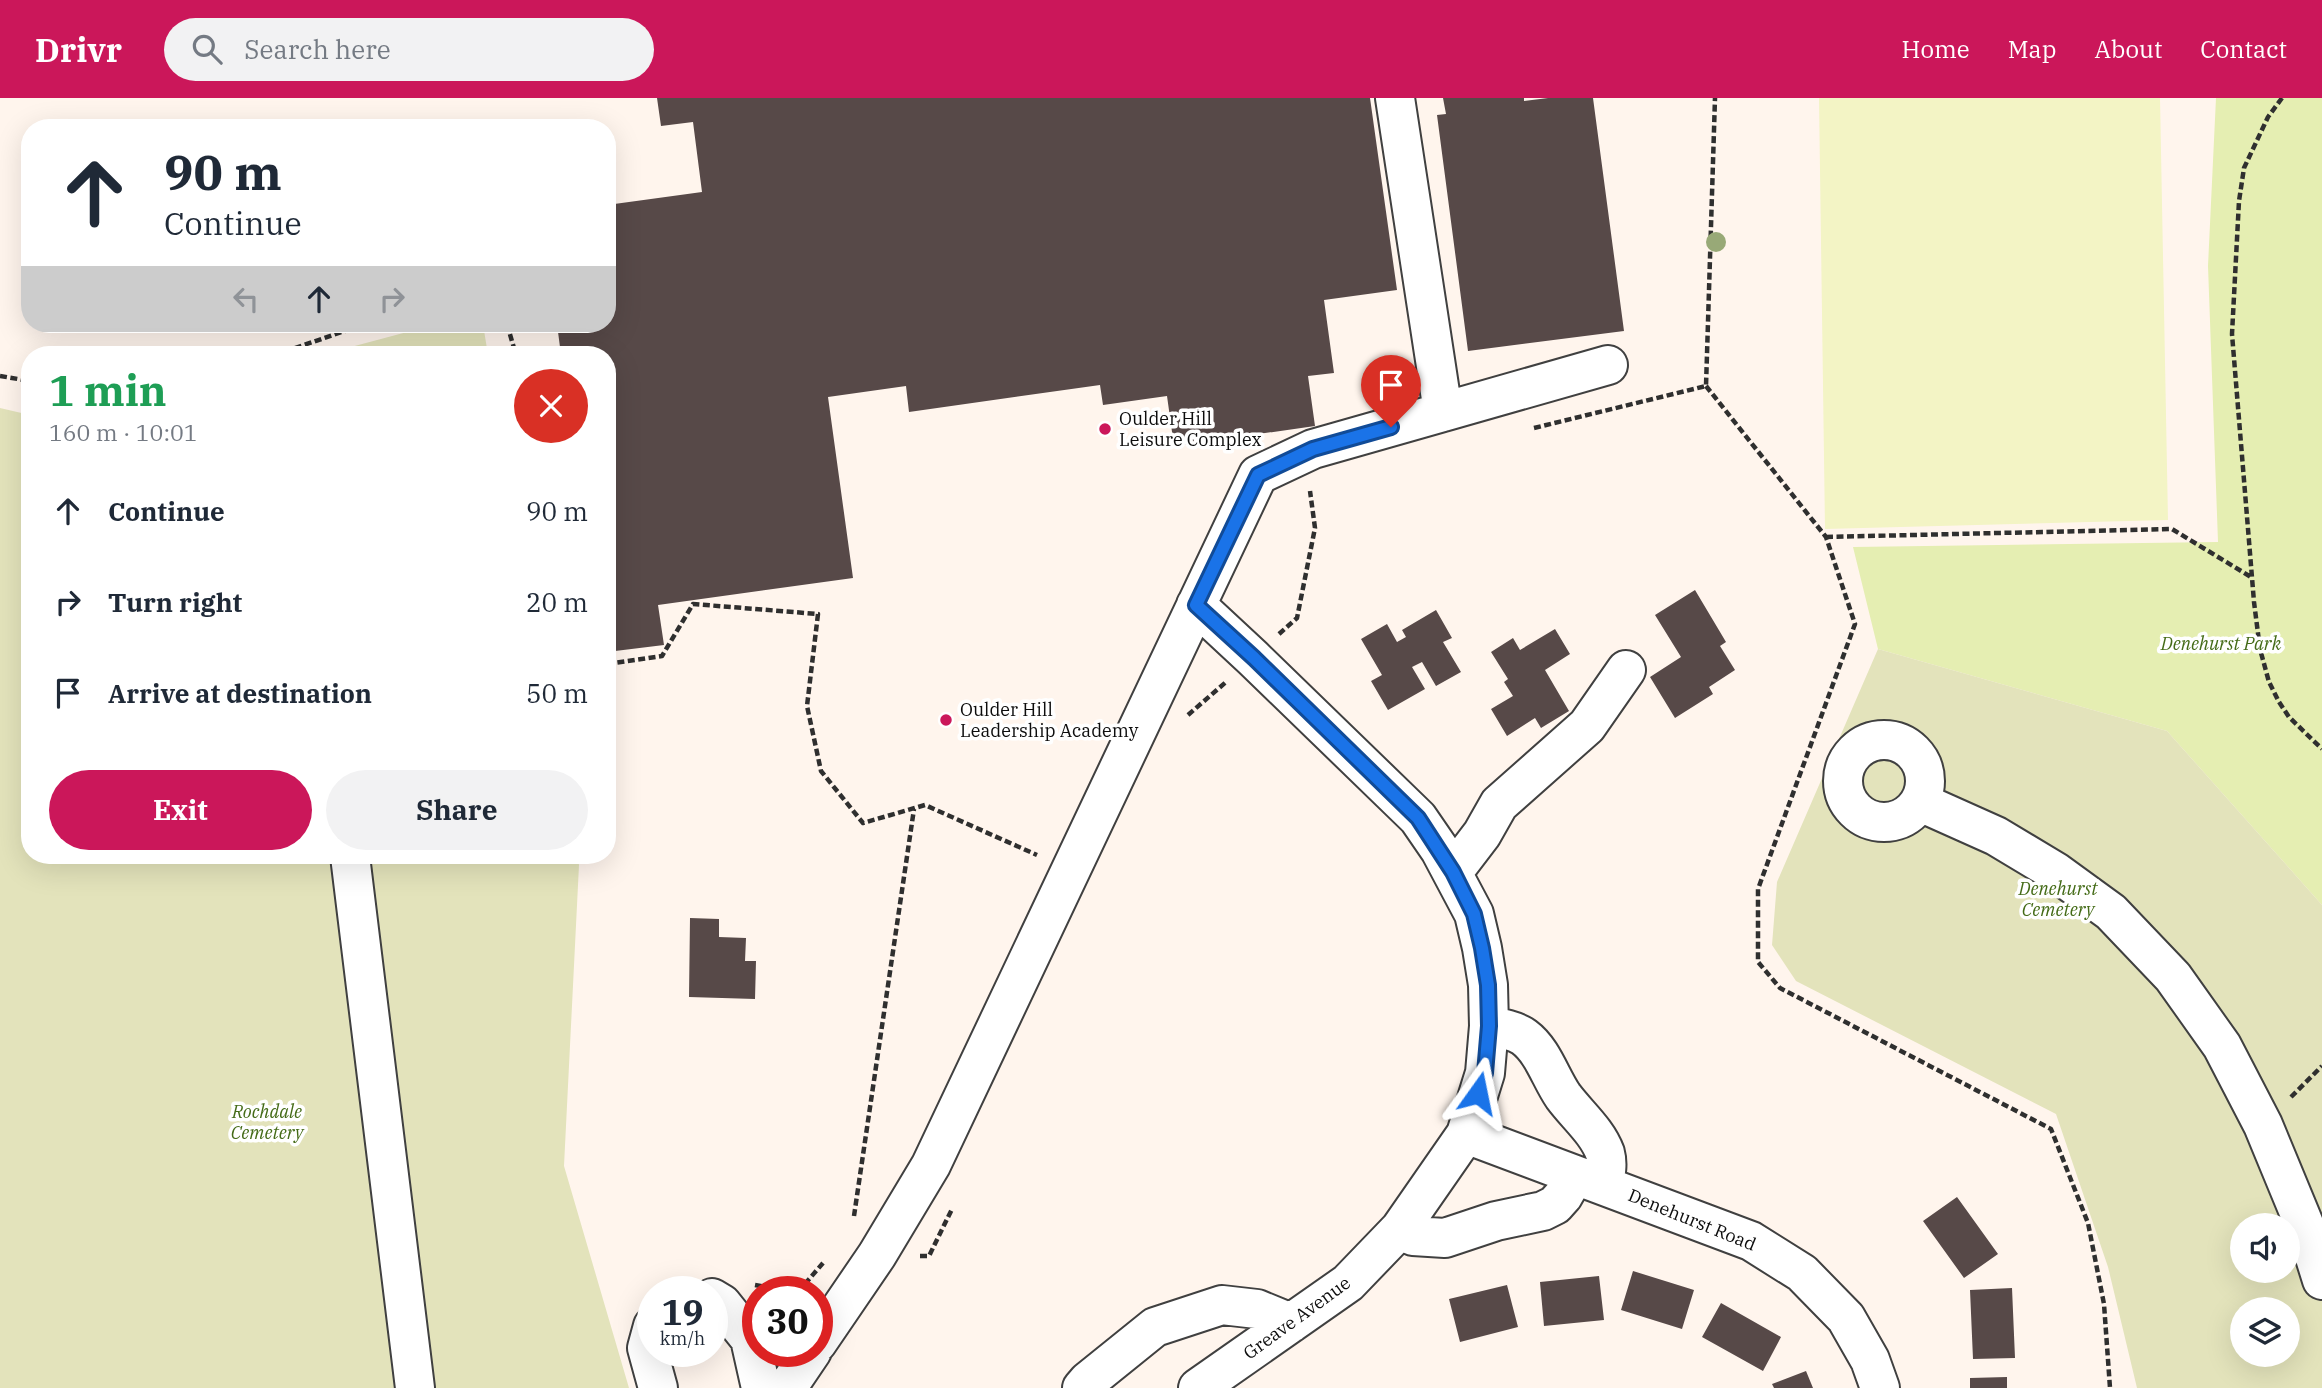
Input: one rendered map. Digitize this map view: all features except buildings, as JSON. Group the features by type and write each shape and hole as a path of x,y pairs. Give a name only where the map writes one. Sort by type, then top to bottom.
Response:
{"street":[{"path":"1395,98 1443,412"},
{"path":"833,1309 865,1242 931,1165 1258,475 1313,449 1608,365"},
{"name":"Greave Avenue","path":"1196,605 1418,818 1453,872 1474,914 1488,985 1489,1026 1485,1073 1466,1134 1400,1230 1348,1283 1198,1388"},
{"path":"1453,872 1482,834 1499,804 1587,726 1626,670"},
{"path":"1920,802 1996,836 2056,872 2111,912 2173,977 2222,1046 2263,1125 2306,1230 2322,1280"},
{"path":"351,864 415,1388"},
{"path":"1400,1230 1413,1236 1445,1238 1496,1221 1542,1211 1555,1205 1563,1196 1589,1180 1607,1172 1605,1155 1597,1138 1563,1096 1534,1046 1509,1030 1489,1026"},
{"name":"Denehurst Road","path":"1466,1134 1751,1241 1802,1273 1846,1318 1870,1360 1880,1388"},
{"path":"1082,1388 1155,1327 1211,1309 1222,1306 1257,1309 1291,1322"},
{"path":"728,1312 750,1339 761,1388"},
{"path":"652,1367 658,1388"},
{"path":"787,1388 801,1367"}],"path":[{"path":"2282,98 2268,117 2244,168 2239,201 2232,334 2260,649 2269,682 2289,717 2322,749"},
{"path":"301,346 339,333"},
{"path":"0,376 21,380"},
{"path":"1706,386 1826,537 1855,624 1758,889 1758,962 1780,988 2051,1129 2088,1223 2104,1304 2110,1388"},
{"path":"1180,722 1262,667 1297,618 1315,528 1310,485 1313,449"},
{"path":"1826,537 2172,529 2252,577"},
{"path":"616,663 662,656 693,604 818,614 807,706 821,771 863,823 925,806 1071,870"},
{"path":"865,1242 914,808"},
{"path":"812,1276 825,1260"}],"green space":[{"path":"1819,98 2160,98 2168,520 1825,529"},
{"name":"Denehurst Park","path":"2216,98 2322,98 2322,905 2167,731 1878,649 1853,547 2218,542 2208,266"},
{"path":"403,333 484,333 487,346 355,346"},
{"name":"Rochdale Cemetery","path":"0,408 21,413 21,864 579,864 564,1166 629,1388 0,1388"},
{"name":"Denehurst Cemetery","path":"1878,649 2167,731 2322,905 2322,1388 2137,1388 2108,1267 2056,1114 1796,981 1772,945 1777,882"}],"place":[{"name":"Oulder Hill Leisure Complex","path":"1105,429"},
{"name":"Oulder Hill Leadership Academy","path":"946,720"}],"route":[{"path":"1391,427 1313,449 1258,475 1196,605 1418,818 1453,872 1474,914 1488,985 1489,1026 1485,1073 1478,1093"}]}
